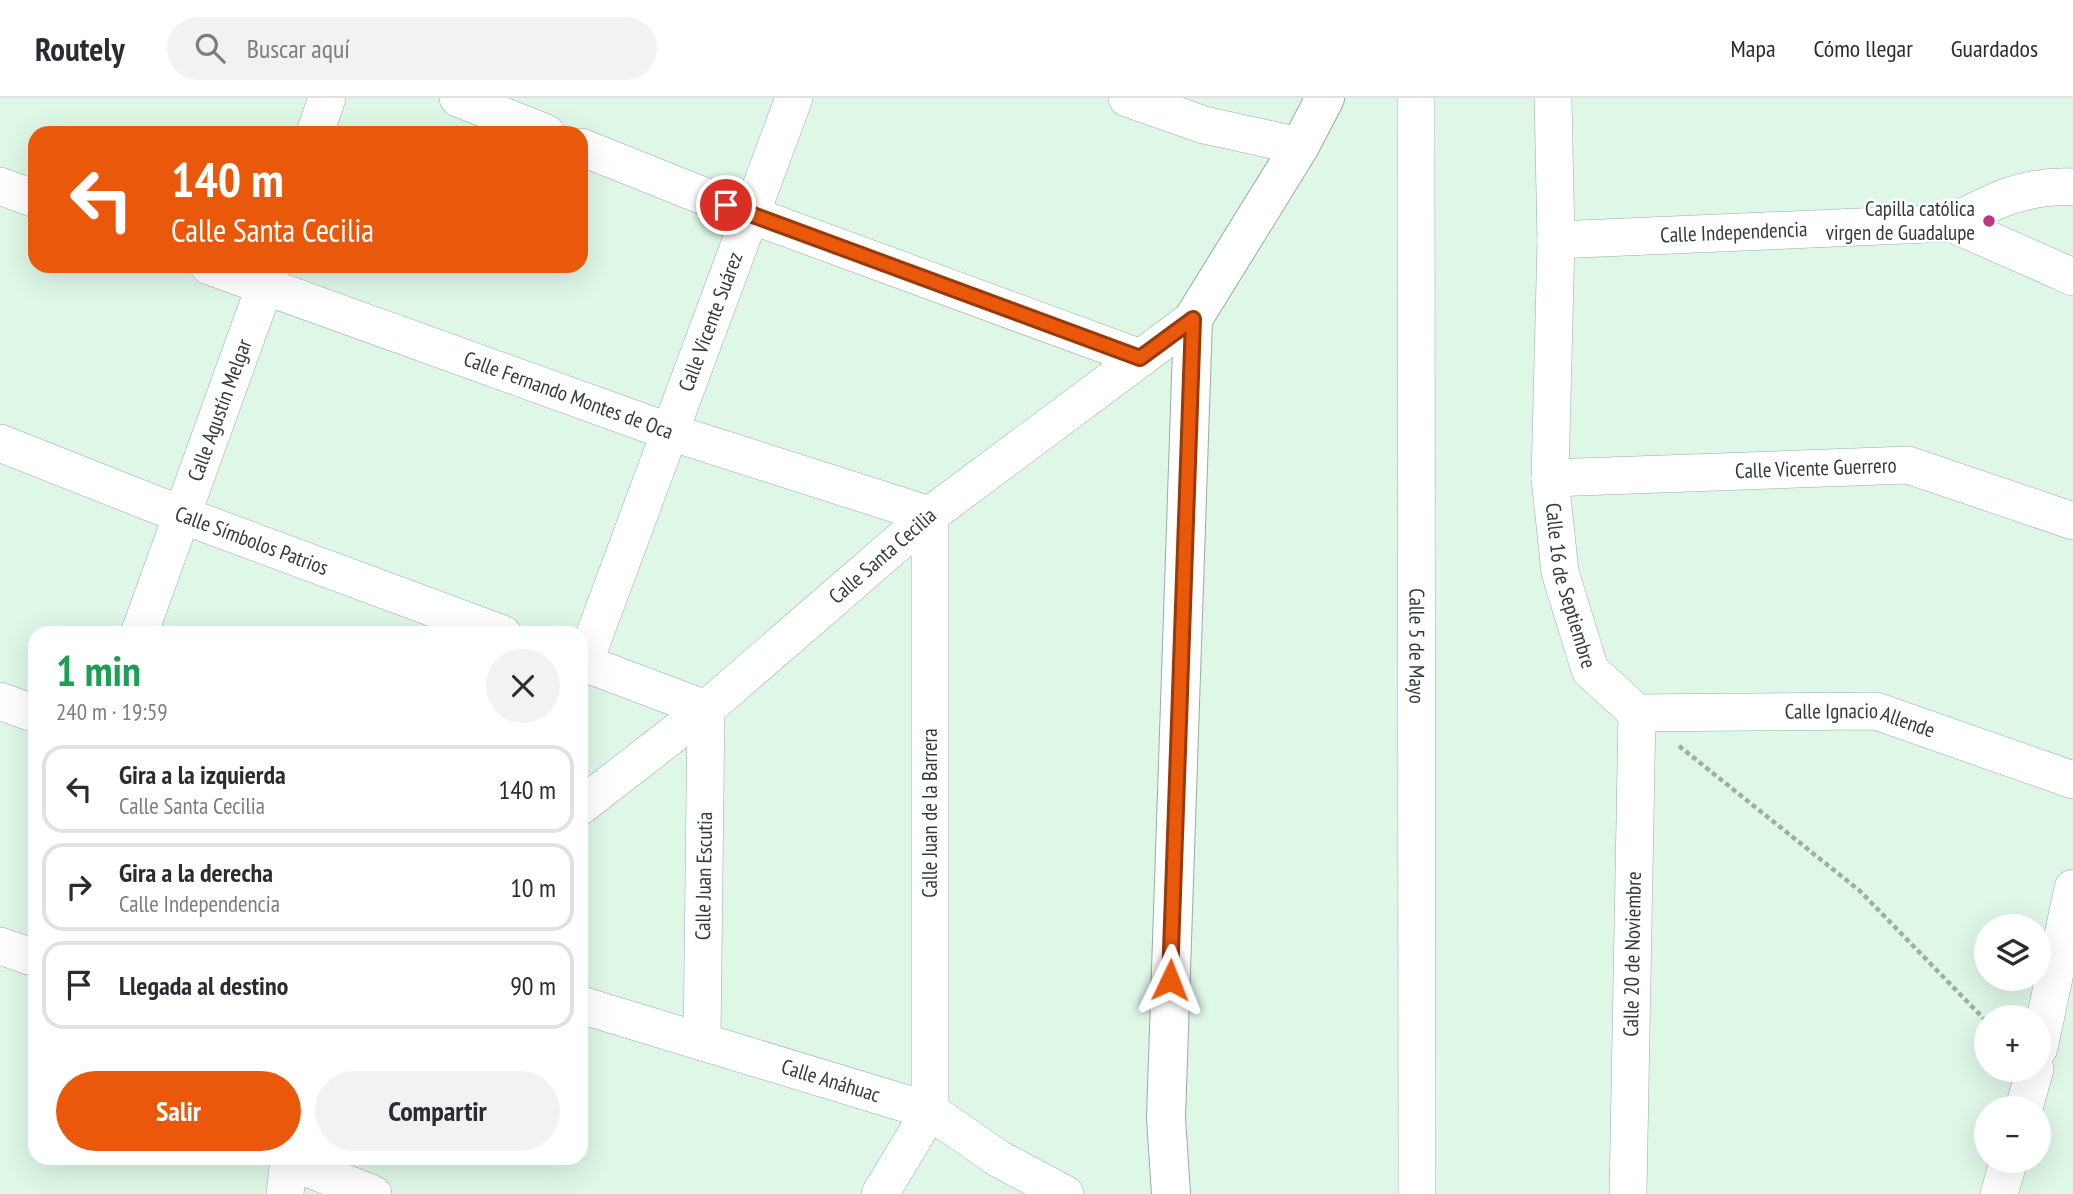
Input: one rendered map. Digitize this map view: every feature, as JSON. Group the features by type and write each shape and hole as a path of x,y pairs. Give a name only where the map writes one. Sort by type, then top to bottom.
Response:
{"main road":[{"path":"1171,1194 1166,1118 1193,319 1300,146 1325,98"}],"street":[{"path":"317,126 327,98"},
{"path":"458,98 528,126"},
{"name":"Calle Vicente Suárez","path":"588,647 794,98"},
{"path":"1127,98 1199,112 1300,146"},
{"name":"Calle 5 de Mayo","path":"1416,98 1416,1194"},
{"name":"Calle 16 de Septiembre","path":"1553,98 1556,240 1550,478 1560,572 1590,670 1637,713"},
{"path":"588,150 751,215 1140,358"},
{"path":"0,186 28,196"},
{"name":"Calle Independencia","path":"1556,240 1951,223 2006,194 2056,186 2073,187"},
{"path":"1951,223 2073,277"},
{"name":"Calle Fernando Montes de Oca","path":"247,273 269,277 670,432 930,515"},
{"name":"Calle Agustín Melgar","path":"142,626 269,277"},
{"name":"Calle Santa Cecilia","path":"588,801 706,709 930,515 1193,319"},
{"name":"Calle Símbolos Patrios","path":"0,443 182,515 481,626"},
{"name":"Calle Vicente Guerrero","path":"1550,478 1908,465 2073,521"},
{"name":"Calle Juan de la Barrera","path":"930,515 930,1111"},
{"path":"588,665 706,709"},
{"path":"0,701 28,711"},
{"name":"Calle Juan Escutia","path":"702,1042 706,709"},
{"name":"Calle Ignacio Allende","path":"1637,713 1876,710 2073,780"},
{"name":"Calle 20 de Noviembre","path":"1628,1194 1637,713"},
{"path":"2051,1020 2061,997 2073,888"},
{"path":"0,946 28,956"},
{"name":"Calle Anáhuac","path":"588,1006 930,1111 999,1159 1065,1194"},
{"path":"880,1194 930,1111"},
{"path":"288,1171 373,1194"},
{"path":"1999,1194 2005,1173"}],"path":[{"path":"1637,713 1860,891 1974,1009"}],"place":[{"name":"Capilla católica virgen de Guadalupe","path":"1989,221"}],"route":[{"path":"726,205 1140,358 1193,319 1170,980"}]}
